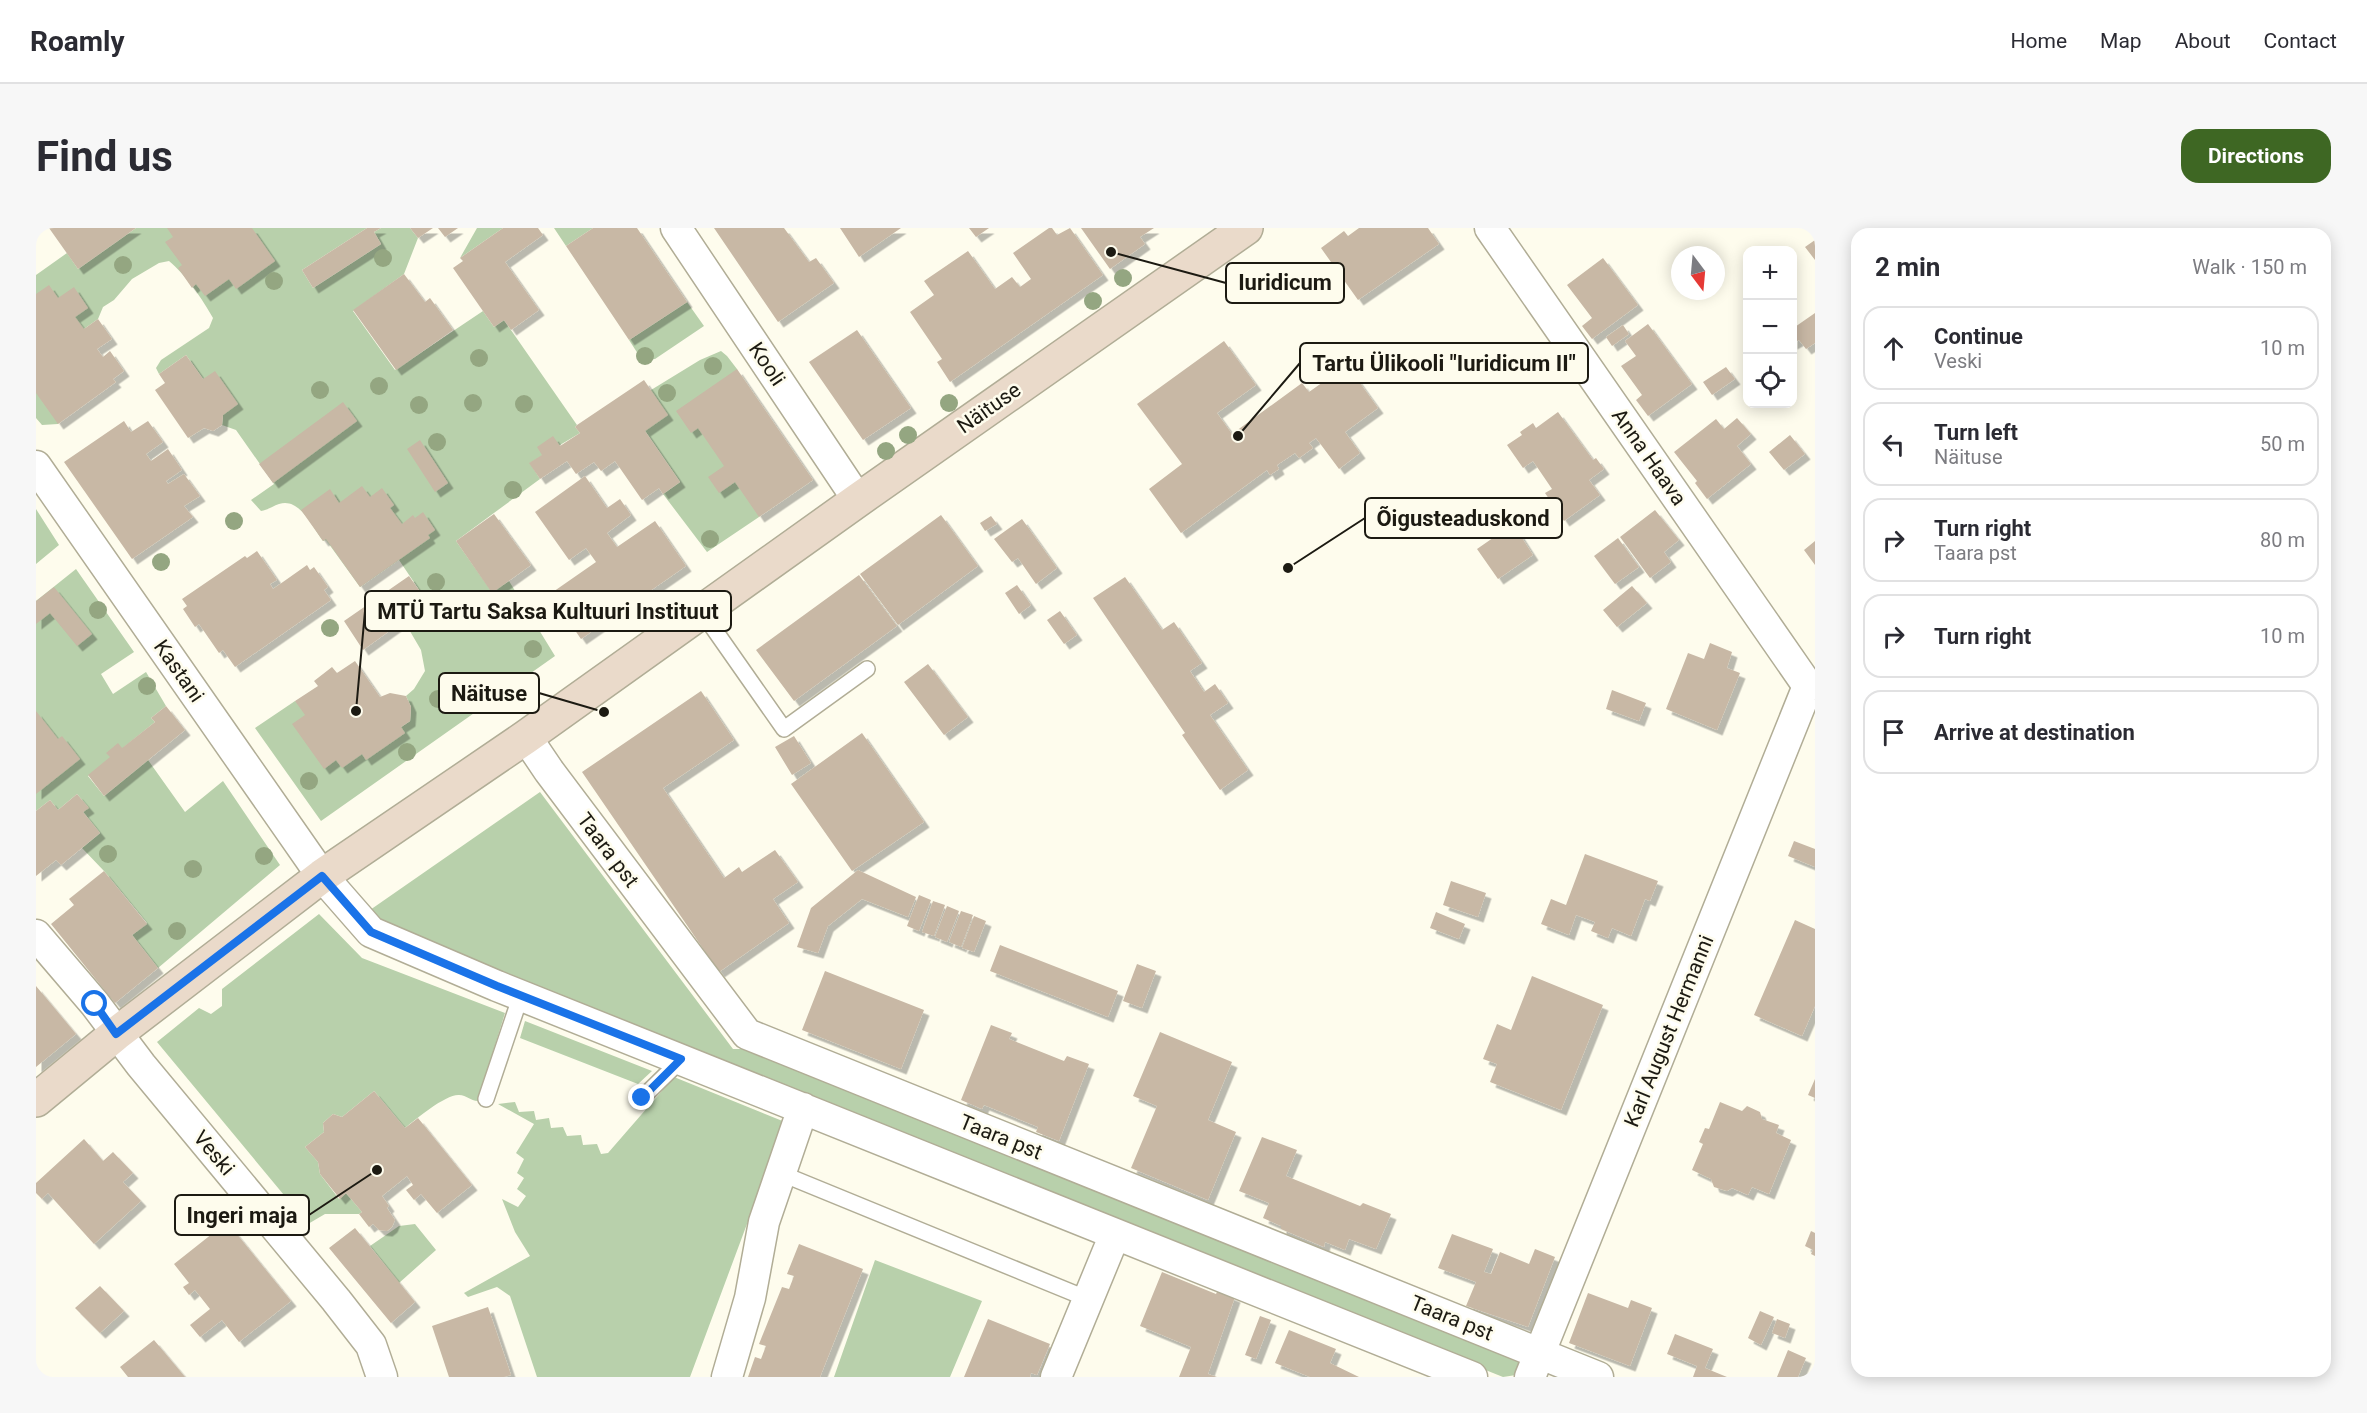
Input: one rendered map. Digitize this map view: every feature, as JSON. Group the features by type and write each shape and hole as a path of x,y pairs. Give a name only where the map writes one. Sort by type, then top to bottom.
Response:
{"street":[{"name":"Kooli","path":"676,228 858,500"},
{"name":"Näituse","path":"36,1100 116,1034 322,876 526,737 858,500 1246,228"},
{"name":"Anna Haava","path":"1490,228 1811,685"},
{"name":"Kastani","path":"36,466 322,876"},
{"name":"Karl August Hermanni","path":"1534,1365 1811,685"},
{"name":"Taara pst","path":"526,737 747,1034 1534,1365 1598,1377"},
{"path":"322,876 371,932 521,995 1472,1377"},
{"name":"Veski","path":"36,935 336,1300 371,1345 382,1377"},
{"path":"726,1377 750,1298 764,1222 803,1108"},
{"path":"1056,1377 1115,1234"}],"lane":[{"path":"702,612 784,729 867,669"},
{"path":"486,1099 521,995"},
{"path":"642,1098 681,1059"},
{"path":"780,1173 1088,1299"}],"green space":[{"path":"136,228 367,228 302,270 313,288 381,244 374,232 381,228 410,228 418,238 404,274 353,311 395,370 483,311 494,327 504,320 577,425 575,427 580,433 530,463 540,479 456,541 492,592 509,581 555,656 321,821 255,728 295,701 401,727 410,721 411,707 406,696 414,689 425,671 421,650 404,621 428,603 399,560 360,587 300,509 287,503 261,511 251,500 274,484 236,430 222,425 223,415 203,379 186,355 159,374 156,368 161,360 209,328 213,318 194,288 169,261 159,263 132,279 114,300 103,307 98,319 84,329 58,424 42,425 36,418 36,275 67,253 78,269"},
{"path":"477,228 503,228 460,258"},
{"path":"554,228 593,228 566,246"},
{"path":"687,302 704,326 655,359 642,360 629,340"},
{"path":"721,351 737,369 759,517 707,552 663,494 680,482 645,431 651,390 700,360"},
{"path":"36,509 59,545 36,564"},
{"path":"76,569 134,652 101,674 113,694 146,672 166,706 151,718 155,722 88,776 104,796 148,760 185,812 223,781 280,865 158,968 132,935 147,923 82,848 100,833 83,812 88,807 77,794 58,810 50,800 36,811 36,601"},
{"path":"540,792 733,1049 740,1049 739,1040 1519,1359 1521,1366 1516,1375 1503,1377 853,1117 379,921 370,910"},
{"path":"319,914 362,958 505,1013 478,1101 462,1095 447,1098 405,1128 374,1091 342,1117 333,1114 323,1123 324,1132 305,1147 318,1162 320,1174 339,1199 346,1193 362,1212 359,1214 325,1214 308,1224 157,1042 199,1008 211,1014 222,1006 222,989"},
{"path":"525,1021 652,1071 638,1084 520,1038"},
{"path":"674,1077 785,1122 690,1377 537,1377 510,1296 497,1287 468,1297 464,1293 530,1256 515,1232 502,1199 518,1207 526,1196 517,1189 524,1178 517,1173 524,1159 516,1153 534,1124 498,1104 515,1102 519,1112 534,1111 536,1120 549,1118 551,1128 563,1127 567,1136 581,1135 583,1145 597,1144 601,1154 608,1153"},
{"path":"415,1224 436,1250 399,1283 370,1246 399,1226"},
{"path":"875,1260 982,1301 950,1377 834,1377"}],"building":[{"path":"49,228 136,228 78,269"},
{"path":"167,228 252,228 275,261 236,289 229,279 205,296 196,284 192,288 178,268 182,265 165,242 173,237"},
{"path":"367,228 381,228 374,232 381,244 313,288 302,270"},
{"path":"410,228 433,228 418,238"},
{"path":"438,228 458,228 445,237"},
{"path":"503,228 538,228 543,235 505,262 539,310 511,330 504,320 494,327 453,268 463,261 460,258"},
{"path":"593,228 637,228 687,302 629,340 566,246"},
{"path":"714,228 784,228 809,262 816,258 834,283 778,322"},
{"path":"840,228 901,228 859,257"},
{"path":"969,228 989,228 976,237"},
{"path":"1052,228 1057,235 1070,228 1103,275 950,382 937,362 942,359 910,312 934,295 924,281 968,251 995,289 1012,277 1020,287 1031,279 1013,253"},
{"path":"1081,228 1154,228 1140,237 1145,244 1110,269"},
{"path":"1359,228 1428,228 1439,244 1358,300 1321,248 1344,231 1348,236"},
{"path":"1815,240 1815,260 1805,247"},
{"path":"1603,258 1638,305 1592,339 1582,326 1592,318 1567,285"},
{"path":"404,274 425,302 430,298 453,330 396,370 353,310"},
{"path":"49,285 58,298 74,287 88,308 75,317 84,329 98,319 112,339 97,349 103,357 110,351 124,371 113,379 116,382 58,424 36,393 36,294"},
{"path":"1815,313 1815,343 1806,349 1799,340 1797,341 1797,326"},
{"path":"1648,324 1692,384 1648,416 1636,400 1642,395 1621,366 1636,356 1625,341"},
{"path":"1623,325 1629,334 1612,346 1606,337"},
{"path":"857,330 911,408 863,440 809,362"},
{"path":"1224,341 1256,385 1217,413 1232,434 1302,383 1309,392 1347,365 1378,408 1345,432 1360,453 1339,469 1316,438 1309,443 1313,448 1299,458 1295,453 1277,465 1279,469 1270,475 1267,470 1181,533 1149,489 1182,464 1137,404"},
{"path":"186,355 203,379 215,371 238,404 223,415 222,425 213,431 204,428 188,438 155,390 165,383 159,374"},
{"path":"1726,367 1735,379 1712,395 1703,382"},
{"path":"737,369 813,480 759,517 735,482 719,493 708,477 724,466 698,428 691,433 676,411"},
{"path":"644,380 668,415 645,431 680,482 663,494 659,488 642,500 615,461 601,471 594,462 576,474 567,461 540,479 529,463 542,455 537,447 553,436 560,446 580,433 575,427 577,425"},
{"path":"343,402 357,421 273,483 259,464"},
{"path":"1558,412 1593,460 1596,458 1604,469 1589,480 1600,495 1564,521 1545,493 1552,489 1533,461 1523,468 1507,445 1522,435 1520,432 1533,423 1536,428"},
{"path":"1737,418 1751,434 1737,446 1751,464 1707,499 1695,483 1697,481 1674,452 1716,419 1724,429"},
{"path":"124,421 131,432 148,421 163,442 146,454 151,461 168,449 182,470 166,481 168,484 184,474 200,496 184,506 193,517 132,559 64,462"},
{"path":"1790,435 1805,454 1784,470 1769,452"},
{"path":"420,440 448,483 435,492 407,449"},
{"path":"585,476 607,508 620,499 631,515 607,533 617,547 655,521 686,566 581,639 550,594 596,562 586,548 569,560 535,512"},
{"path":"362,486 370,497 382,488 394,505 390,508 402,524 413,515 415,518 423,512 435,530 428,535 430,538 360,587 326,539 323,541 301,510 330,489 339,503"},
{"path":"1655,510 1679,540 1664,552 1671,562 1650,578 1620,537"},
{"path":"494,514 531,565 492,593 456,541"},
{"path":"941,515 978,566 898,625 860,574"},
{"path":"991,516 997,524 985,531 980,523"},
{"path":"1022,519 1057,568 1036,584 1018,558 1012,562 994,539"},
{"path":"1513,524 1533,555 1498,579 1477,549"},
{"path":"1618,538 1639,567 1615,584 1594,556"},
{"path":"1815,541 1815,565 1804,550"},
{"path":"257,551 277,580 270,584 273,589 307,565 310,570 314,567 328,587 324,590 331,600 235,667 223,650 219,653 199,624 195,627 183,609 187,606 182,599 245,556 247,558"},
{"path":"859,575 897,626 794,701 756,650"},
{"path":"409,576 428,603 363,650 344,621"},
{"path":"1125,577 1162,630 1174,622 1202,663 1190,671 1204,692 1215,684 1228,703 1210,715 1248,770 1220,790 1182,735 1185,733 1093,598"},
{"path":"1017,585 1031,605 1019,614 1005,593"},
{"path":"1632,586 1647,603 1617,627 1603,610"},
{"path":"54,587 92,634 77,646 50,613 36,624 36,601"},
{"path":"1060,611 1077,635 1064,644 1047,620"},
{"path":"1710,643 1732,652 1727,668 1740,673 1717,730 1666,709 1688,653 1704,659"},
{"path":"355,661 380,697 390,693 406,696 411,707 410,721 401,727 405,733 366,760 362,754 342,768 336,760 324,769 292,724 305,715 295,701 318,686 314,681 332,667 337,673"},
{"path":"928,664 968,717 944,735 904,682"},
{"path":"1612,690 1646,703 1639,721 1606,709"},
{"path":"701,691 734,740 663,788 724,878 739,867 742,872 775,850 798,882 773,899 789,923 719,972 582,772"},
{"path":"166,706 185,730 104,796 88,775 110,757 106,753 118,743 122,748 155,722 151,718"},
{"path":"36,711 58,739 62,736 80,759 36,794"},
{"path":"862,733 924,822 852,871 791,784"},
{"path":"794,736 811,763 792,775 775,747"},
{"path":"77,794 89,808 83,812 100,833 61,865 56,860 36,876 36,811 50,800 58,810"},
{"path":"1794,841 1815,849 1815,867 1788,856"},
{"path":"1585,854 1658,881 1650,901 1645,899 1631,936 1612,928 1608,938 1591,931 1595,922 1576,915 1569,935 1541,924 1551,899 1566,905"},
{"path":"858,870 916,897 908,917 862,899 828,926 818,953 797,947 811,908"},
{"path":"104,871 147,924 132,935 158,968 115,1003 51,924 74,905 69,899"},
{"path":"1451,881 1486,893 1478,917 1443,905"},
{"path":"919,895 931,900 919,931 907,926"},
{"path":"933,901 945,905 934,936 922,932"},
{"path":"947,906 959,911 947,942 935,937"},
{"path":"961,911 973,915 961,947 949,942"},
{"path":"1436,912 1465,924 1459,939 1430,928"},
{"path":"974,916 986,921 974,952 962,948"},
{"path":"1795,920 1815,929 1815,1006 1802,1036 1754,1015"},
{"path":"1000,945 1118,991 1108,1017 990,971"},
{"path":"1137,964 1156,971 1142,1008 1123,1001"},
{"path":"825,971 924,1010 901,1069 802,1030"},
{"path":"1532,976 1603,1005 1561,1110 1490,1082 1497,1064 1483,1059 1497,1024 1511,1030"},
{"path":"36,986 76,1034 36,1067"},
{"path":"991,1025 1012,1033 1009,1039 1064,1061 1067,1056 1089,1064 1059,1141 1036,1132 1038,1127 984,1105 982,1109 961,1100"},
{"path":"1160,1032 1232,1062 1208,1120 1236,1132 1208,1200 1131,1168 1157,1106 1133,1096"},
{"path":"1815,1079 1815,1098 1808,1095"},
{"path":"374,1091 405,1128 418,1118 472,1185 437,1213 421,1194 414,1200 406,1190 413,1185 407,1176 382,1196 395,1220 387,1231 379,1230 373,1224 369,1227 359,1214 362,1212 346,1193 340,1199 320,1174 318,1162 305,1147 324,1132 323,1123 333,1114 342,1117"},
{"path":"1720,1102 1742,1111 1747,1106 1760,1112 1762,1119 1779,1125 1776,1133 1791,1140 1769,1194 1752,1187 1748,1195 1732,1188 1727,1191 1714,1187 1711,1179 1692,1170 1703,1144 1699,1142 1705,1128 1709,1129"},
{"path":"1262,1137 1297,1150 1286,1176 1360,1206 1363,1203 1391,1214 1376,1249 1349,1239 1345,1250 1325,1242 1324,1247 1281,1229 1281,1226 1263,1218 1269,1203 1239,1191"},
{"path":"84,1139 103,1161 113,1152 133,1173 123,1182 141,1201 94,1244 48,1193 42,1199 36,1193 36,1183"},
{"path":"227,1222 291,1301 239,1342 222,1320 200,1337 190,1325 210,1309 195,1290 189,1295 183,1287 189,1283 174,1264"},
{"path":"355,1228 415,1302 391,1323 329,1248"},
{"path":"1811,1231 1815,1233 1815,1256 1811,1254 1813,1250 1805,1246"},
{"path":"1452,1234 1493,1249 1484,1272 1491,1274 1500,1252 1529,1264 1535,1249 1555,1257 1528,1327 1466,1306 1476,1282 1438,1268"},
{"path":"799,1244 863,1269 820,1377 748,1377 755,1357 761,1359 766,1346 759,1344 782,1287 789,1289 794,1276 787,1274"},
{"path":"1162,1272 1216,1294 1218,1290 1235,1297 1208,1374 1217,1377 1179,1377 1191,1347 1140,1326"},
{"path":"100,1286 124,1311 100,1333 75,1308"},
{"path":"1588,1293 1628,1308 1631,1300 1652,1308 1630,1366 1569,1343"},
{"path":"488,1307 511,1375 449,1377 432,1326"},
{"path":"1760,1311 1774,1317 1761,1345 1748,1338"},
{"path":"1260,1316 1271,1320 1256,1359 1245,1355"},
{"path":"988,1319 1050,1344 1037,1375 1031,1373 1030,1377 964,1377"},
{"path":"1777,1319 1790,1324 1785,1338 1772,1333"},
{"path":"1289,1330 1336,1349 1330,1363 1359,1377 1310,1377 1275,1363"},
{"path":"1675,1334 1713,1349 1705,1368 1727,1377 1693,1377 1697,1366 1667,1354"},
{"path":"154,1340 185,1377 128,1377 120,1367"},
{"path":"1788,1350 1806,1358 1798,1377 1777,1377"}],"place":[{"name":"Iuridicum","path":"1111,252"},
{"name":"Tartu Ülikooli \"Iuridicum II\"","path":"1238,436"},
{"name":"Õigusteaduskond","path":"1288,568"},
{"name":"MTÜ Tartu Saksa Kultuuri Instituut","path":"356,711"},
{"name":"Näituse","path":"604,712"},
{"name":"Ingeri maja","path":"377,1170"}],"route":[{"path":"95,1004 116,1034 322,876 371,932 497,986 681,1059 642,1098"}]}
